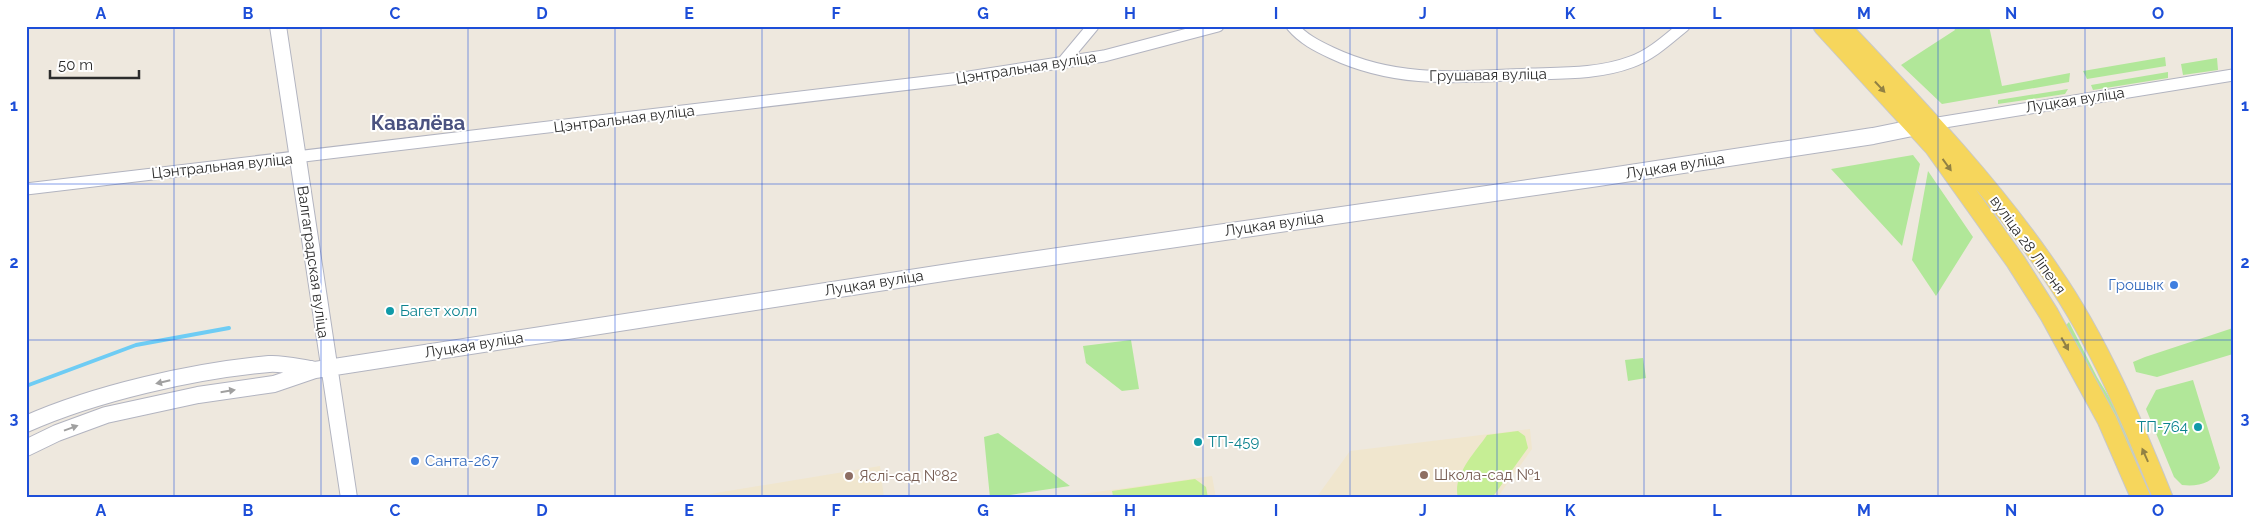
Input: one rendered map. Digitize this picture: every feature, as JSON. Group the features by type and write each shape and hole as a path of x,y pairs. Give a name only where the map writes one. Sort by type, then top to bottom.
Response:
{"main road":[{"name":"Валгаградская вуліца","path":"278,26 298,158 322,369 349,498"},
{"name":"вуліца 28 Ліпеня","path":"1823,26 1924,126 2007,214 2052,274 2070,304 2126,412 2163,498"},
{"name":"вуліца 28 Ліпеня","path":"1840,26 1924,126 1934,148 1992,228 2048,314 2107,420 2141,498"},
{"name":"Луцкая вуліца","path":"26,448 57,433 106,415 198,395 274,384 322,369 722,306 1598,178 1924,126"},
{"path":"2048,314 2070,304"},
{"name":"Луцкая вуліца","path":"26,424 100,397 184,377 271,364 322,369"}],"street":[{"path":"1063,62 1093,26"},
{"name":"Цэнтральная вуліца","path":"26,189 969,77 1135,49 1218,26"},
{"name":"Грушавая вуліца","path":"1292,26 1316,46 1374,70 1410,76 1583,72 1616,67 1643,57 1684,26"},
{"name":"Луцкая вуліца","path":"1924,126 2233,75"}],"shaded area":[{"name":"Школа-сад №1","path":"1530,429 1532,449 1497,498 1316,498 1350,451"},
{"name":"Яслі-сад №82","path":"880,466 884,498 707,498 710,494"},
{"path":"1212,476 1216,498 1053,498"}],"green space":[{"path":"1953,26 1989,26 2002,86 2070,73 2069,82 1942,104 1901,65 1955,30"},
{"path":"2165,57 2166,66 2087,79 2083,71"},
{"path":"2217,58 2218,70 2183,75 2181,64"},
{"path":"2168,72 2168,78 2093,90 2091,85"},
{"path":"2068,89 2065,94 1998,104 1998,100"},
{"path":"1913,155 1920,164 1902,246 1831,169"},
{"path":"1928,171 1973,237 1936,296 1912,260"},
{"path":"2069,322 2097,377 2118,412 2155,498 2150,498 2111,412 2066,325"},
{"path":"2233,328 2233,354 2157,377 2136,372 2133,362"},
{"path":"1131,340 1139,389 1122,391 1086,363 1083,346"},
{"path":"1643,358 1646,378 1628,381 1625,360"},
{"path":"2193,380 2220,468 2214,477 2205,483 2182,485 2174,477 2146,409 2156,390"},
{"path":"1518,431 1525,436 1528,448 1492,498 1458,498 1457,489 1461,473 1487,435"},
{"path":"998,433 1070,486 990,498 984,437"},
{"path":"1195,479 1206,487 1208,498 1117,498 1118,495 1113,496 1112,491"}],"waterway":[{"path":"26,386 136,345 229,328"}],"place":[{"name":"Грошык","path":"2174,285"},
{"name":"Багет холл","path":"390,311"},
{"name":"ТП-764","path":"2198,427"},
{"name":"ТП-459","path":"1198,442"},
{"name":"Санта-267","path":"415,461"},
{"name":"Школа-сад №1","path":"1424,475"},
{"name":"Яслі-сад №82","path":"849,476"}],"district":[{"name":"Кавалёва","path":"418,123"}]}
